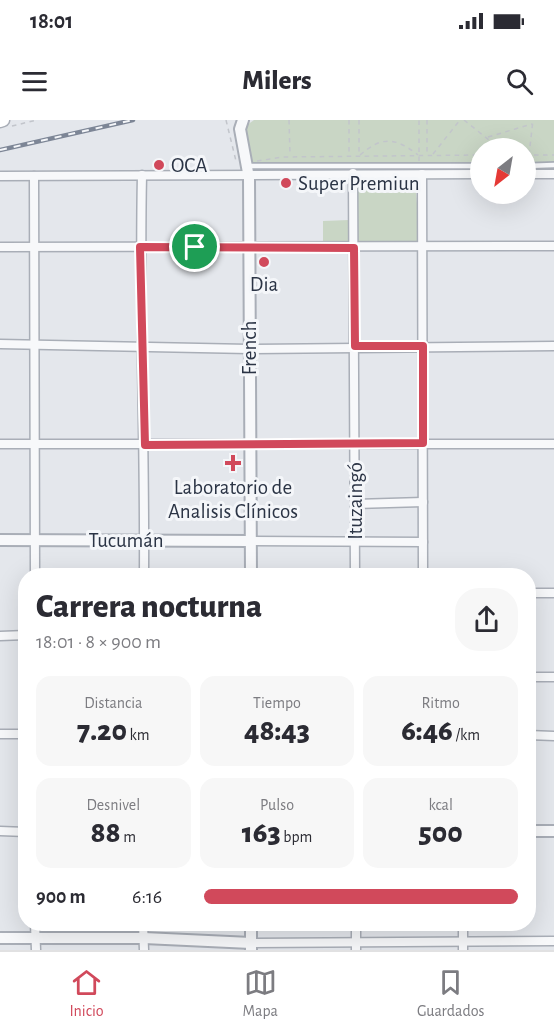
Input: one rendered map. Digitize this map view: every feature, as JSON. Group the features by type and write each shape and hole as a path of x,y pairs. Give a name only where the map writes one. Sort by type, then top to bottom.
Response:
{"street":[{"name":"French","path":"242,121 240,129 249,169 251,568"},
{"path":"0,176 142,175 249,169 421,169 470,173"},
{"path":"421,169 423,568"},
{"name":"Ituzaingó","path":"353,170 355,568"},
{"path":"536,174 554,174"},
{"path":"142,175 140,247 145,445 144,568"},
{"path":"33,176 35,568"},
{"path":"0,248 554,246"},
{"path":"0,344 249,349 355,346 554,346"},
{"path":"0,444 554,444"},
{"path":"355,504 423,502"},
{"name":"Tucumán","path":"0,540 251,541"},
{"path":"251,541 423,542"},
{"path":"536,593 554,593"},
{"path":"0,636 18,635"},
{"path":"536,677 554,677"},
{"path":"0,735 18,734"},
{"path":"536,735 554,736"},
{"path":"0,831 18,832"},
{"path":"536,831 554,831"},
{"path":"144,931 144,950"},
{"path":"0,938 36,944 144,938 251,946 463,946 554,941"}],"lane":[{"path":"536,166 554,165"},
{"path":"421,169 470,167"}],"path":[{"path":"4,122 37,120"},
{"path":"226,120 237,166 249,169 258,159 470,155"},
{"path":"289,120 290,157"},
{"path":"349,120 349,156"},
{"path":"359,120 359,156"},
{"path":"419,120 421,169"},
{"path":"428,120 428,155"},
{"path":"432,155 462,120 488,137 532,124"},
{"path":"530,138 533,120"},
{"path":"359,156 382,140 393,141 419,155"},
{"path":"536,155 554,155"}],"green space":[{"path":"254,120 554,120 554,170 536,170 536,138 470,138 470,170 250,168 243,128"},
{"path":"415,179 420,241 357,241 357,180"},
{"path":"349,220 349,243 323,243 323,221"}],"railway":[{"path":"0,150 133,120"}],"place":[{"name":"OCA","path":"159,165"},
{"name":"Super Premiun","path":"286,183"},
{"name":"Dia","path":"264,262"},
{"name":"Laboratorio de Analisis Clínicos","path":"233,463"}],"route":[{"path":"140,247 195,247 354,248 355,346 423,346 423,443 145,445 140,247"}]}
